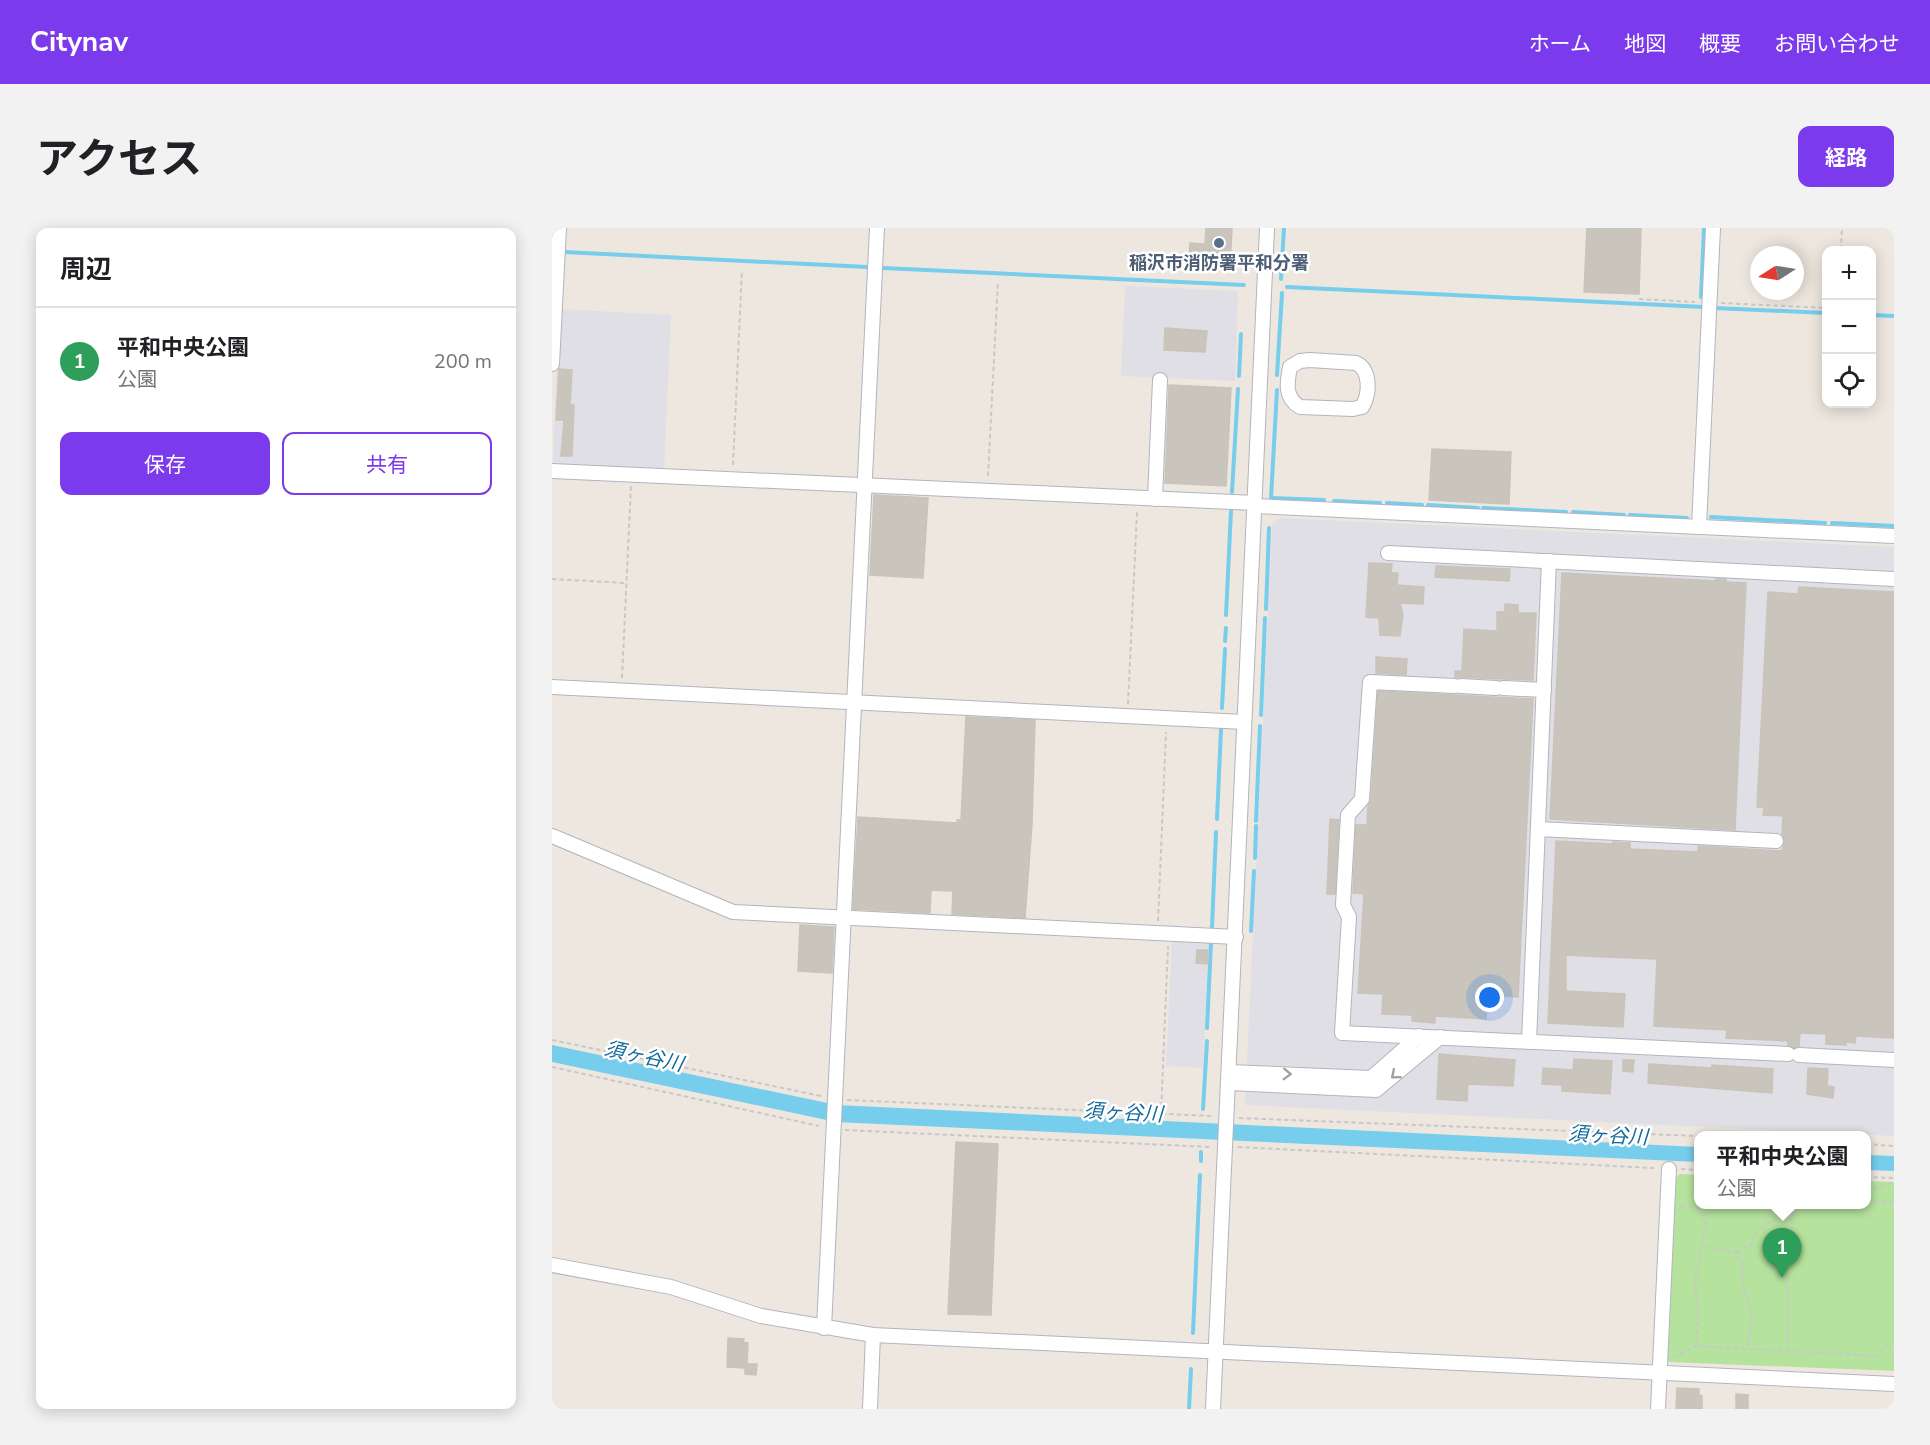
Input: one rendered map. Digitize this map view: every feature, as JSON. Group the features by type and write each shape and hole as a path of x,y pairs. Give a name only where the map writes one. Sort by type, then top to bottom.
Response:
{"street":[{"path":"552,364 555,254 559,228"},
{"path":"824,1328 877,228"},
{"path":"1213,1409 1215,1351 1232,1146 1226,1118 1267,228"},
{"path":"1699,527 1713,228"},
{"path":"1300,360 1356,363 1362,366 1367,373 1366,400 1362,407 1353,409 1300,407 1292,402 1287,391 1287,382 1290,367 1300,360"},
{"path":"1155,499 1160,380"},
{"path":"1260,380 1287,382"},
{"path":"552,471 1894,536"},
{"path":"1388,553 1894,579"},
{"path":"1529,1042 1549,561"},
{"path":"1544,690 1370,682 1362,798 1348,815 1343,905 1349,917 1342,1033 1894,1060"},
{"path":"552,687 1244,722"},
{"path":"1538,829 1776,841"},
{"path":"552,836 733,912 1236,937"},
{"path":"1229,1078 1371,1078 1419,1036"},
{"path":"1229,1078 1376,1090 1440,1037"},
{"path":"1658,1409 1669,1169"},
{"path":"552,1265 671,1287 760,1316 873,1335 1894,1384"},
{"path":"870,1409 873,1335"}],"path":[{"path":"1841,246 1842,228"},
{"path":"732,479 742,270"},
{"path":"987,491 998,281"},
{"path":"1639,299 1822,308"},
{"path":"621,690 632,474"},
{"path":"1127,716 1138,498"},
{"path":"552,579 626,583"},
{"path":"1161,1114 1167,718"},
{"path":"552,1040 835,1102 1694,1137"},
{"path":"552,1067 834,1127 1211,1147"},
{"path":"1871,1144 1894,1146"},
{"path":"1232,1146 1694,1170"},
{"path":"1871,1178 1894,1180"},
{"path":"1871,1190 1894,1180"},
{"path":"1871,1201 1894,1202"},
{"path":"1667,1205 1694,1208"},
{"path":"1696,1347 1698,1316 1695,1281 1707,1228 1703,1215 1698,1209"},
{"path":"1786,1351 1789,1314 1786,1270 1793,1209"},
{"path":"1748,1349 1751,1316 1741,1281 1743,1263 1738,1259 1738,1253 1743,1246 1750,1248 1757,1230 1767,1223 1792,1219"},
{"path":"1703,1247 1738,1253"},
{"path":"1659,1373 1673,1356 1696,1347 1878,1356 1882,1349 1894,1346"}],"shaded area":[{"path":"1125,286 1238,291 1235,381 1121,376"},
{"path":"558,309 671,315 664,471 553,466"},
{"path":"1280,518 1894,547 1894,1136 1871,1135 1871,1131 1789,1131 1245,1105 1272,525"},
{"path":"1172,938 1209,940 1203,1068 1166,1066"}],"green space":[{"path":"1680,1174 1694,1175 1694,1209 1871,1209 1871,1181 1894,1182 1894,1371 1669,1362 1666,1358 1675,1178"}],"water":[{"path":"552,1045 837,1105 1694,1147 1694,1162 836,1122 552,1062"},
{"path":"1871,1155 1894,1156 1894,1171 1871,1170"}],"building":[{"path":"1206,228 1232,228 1230,265 1189,264 1190,243 1205,244"},
{"path":"1587,228 1641,228 1639,294 1584,292"},
{"path":"1165,328 1207,331 1205,352 1164,350"},
{"path":"559,369 572,370 570,405 574,405 572,456 561,456 564,420 556,420"},
{"path":"1169,385 1231,388 1226,486 1165,483"},
{"path":"1432,449 1511,452 1509,504 1429,500"},
{"path":"874,495 928,498 923,578 870,575"},
{"path":"1369,563 1392,564 1391,573 1398,573 1397,585 1424,587 1423,604 1400,603 1403,615 1400,636 1380,635 1379,618 1366,617"},
{"path":"1436,566 1510,569 1509,581 1435,577"},
{"path":"1562,573 1716,581 1716,579 1726,579 1726,582 1746,583 1735,830 1550,819"},
{"path":"1799,587 1894,592 1894,1038 1856,1036 1855,1043 1826,1044 1826,1034 1800,1033 1799,1046 1794,1048 1788,1045 1788,1041 1726,1038 1727,1030 1654,1026 1657,959 1566,955 1566,991 1625,994 1623,1027 1548,1023 1556,841 1630,843 1630,849 1698,852 1698,846 1782,851 1785,841 1782,835 1783,816 1763,815 1764,807 1757,807 1768,592 1798,594"},
{"path":"1505,604 1518,605 1518,613 1536,613 1533,680 1455,677 1455,671 1462,671 1464,629 1497,631 1497,612 1505,612"},
{"path":"1376,657 1407,659 1406,675 1376,673"},
{"path":"1378,691 1533,699 1518,997 1488,995 1486,1019 1435,1016 1435,1023 1412,1021 1412,1015 1382,1014 1383,994 1358,993 1364,894 1353,893 1356,825 1367,825 1368,806 1371,800"},
{"path":"966,717 1035,720 1032,824 1025,918 952,914 953,891 931,890 930,913 853,909 858,817 957,823 957,820 961,820"},
{"path":"1330,819 1339,820 1335,894 1327,894"},
{"path":"800,925 834,927 832,973 798,971"},
{"path":"1197,950 1208,950 1208,964 1196,963"},
{"path":"1439,1054 1515,1060 1513,1086 1468,1084 1467,1101 1437,1099"},
{"path":"1574,1059 1612,1061 1610,1094 1562,1091 1562,1085 1542,1084 1543,1068 1573,1070"},
{"path":"1623,1060 1634,1060 1633,1072 1623,1071"},
{"path":"1649,1064 1773,1069 1772,1093 1648,1083"},
{"path":"1808,1068 1828,1069 1827,1086 1834,1087 1833,1098 1807,1094"},
{"path":"956,1142 998,1144 991,1315 948,1314"},
{"path":"728,1338 744,1339 743,1342 748,1343 747,1364 757,1364 756,1375 745,1374 745,1368 727,1367"},
{"path":"1677,1388 1699,1389 1699,1395 1702,1396 1702,1409 1676,1409"},
{"path":"1736,1394 1748,1395 1748,1409 1736,1409"}],"waterway":[{"path":"1281,279 1284,228"},
{"path":"1701,297 1704,228"},
{"path":"564,252 867,267"},
{"path":"883,268 1244,285"},
{"path":"1287,287 1704,307"},
{"path":"1277,375 1282,293"},
{"path":"1715,308 1822,313"},
{"path":"1876,315 1894,316"},
{"path":"1239,376 1241,334"},
{"path":"1232,492 1238,389"},
{"path":"1277,390 1271,498 1324,500"},
{"path":"1334,501 1380,503"},
{"path":"1387,503 1422,505"},
{"path":"1428,505 1478,508"},
{"path":"1483,508 1566,512"},
{"path":"1226,615 1231,511"},
{"path":"1573,512 1624,515"},
{"path":"1630,515 1687,518"},
{"path":"1711,517 1825,523"},
{"path":"1832,523 1894,526"},
{"path":"1266,609 1269,528"},
{"path":"1261,715 1265,618"},
{"path":"1225,641 1226,628"},
{"path":"1222,708 1225,649"},
{"path":"1256,821 1260,726"},
{"path":"1217,819 1221,729"},
{"path":"1255,858 1256,826"},
{"path":"1212,927 1216,832"},
{"path":"1251,931 1254,871"},
{"path":"1207,1028 1211,943"},
{"path":"1203,1109 1207,1041"},
{"path":"1201,1152 1201,1161"},
{"path":"1193,1333 1200,1175"},
{"path":"1189,1409 1191,1369"}],"place":[{"name":"稲沢市消防署平和分署","path":"1219,243"},
{"name":"平和中央公園","path":"1782,1278"}],"water label":[{"name":"須ヶ谷川","path":"644,1056"},
{"name":"須ヶ谷川","path":"1123,1112"},
{"name":"須ヶ谷川","path":"1608,1135"}]}
